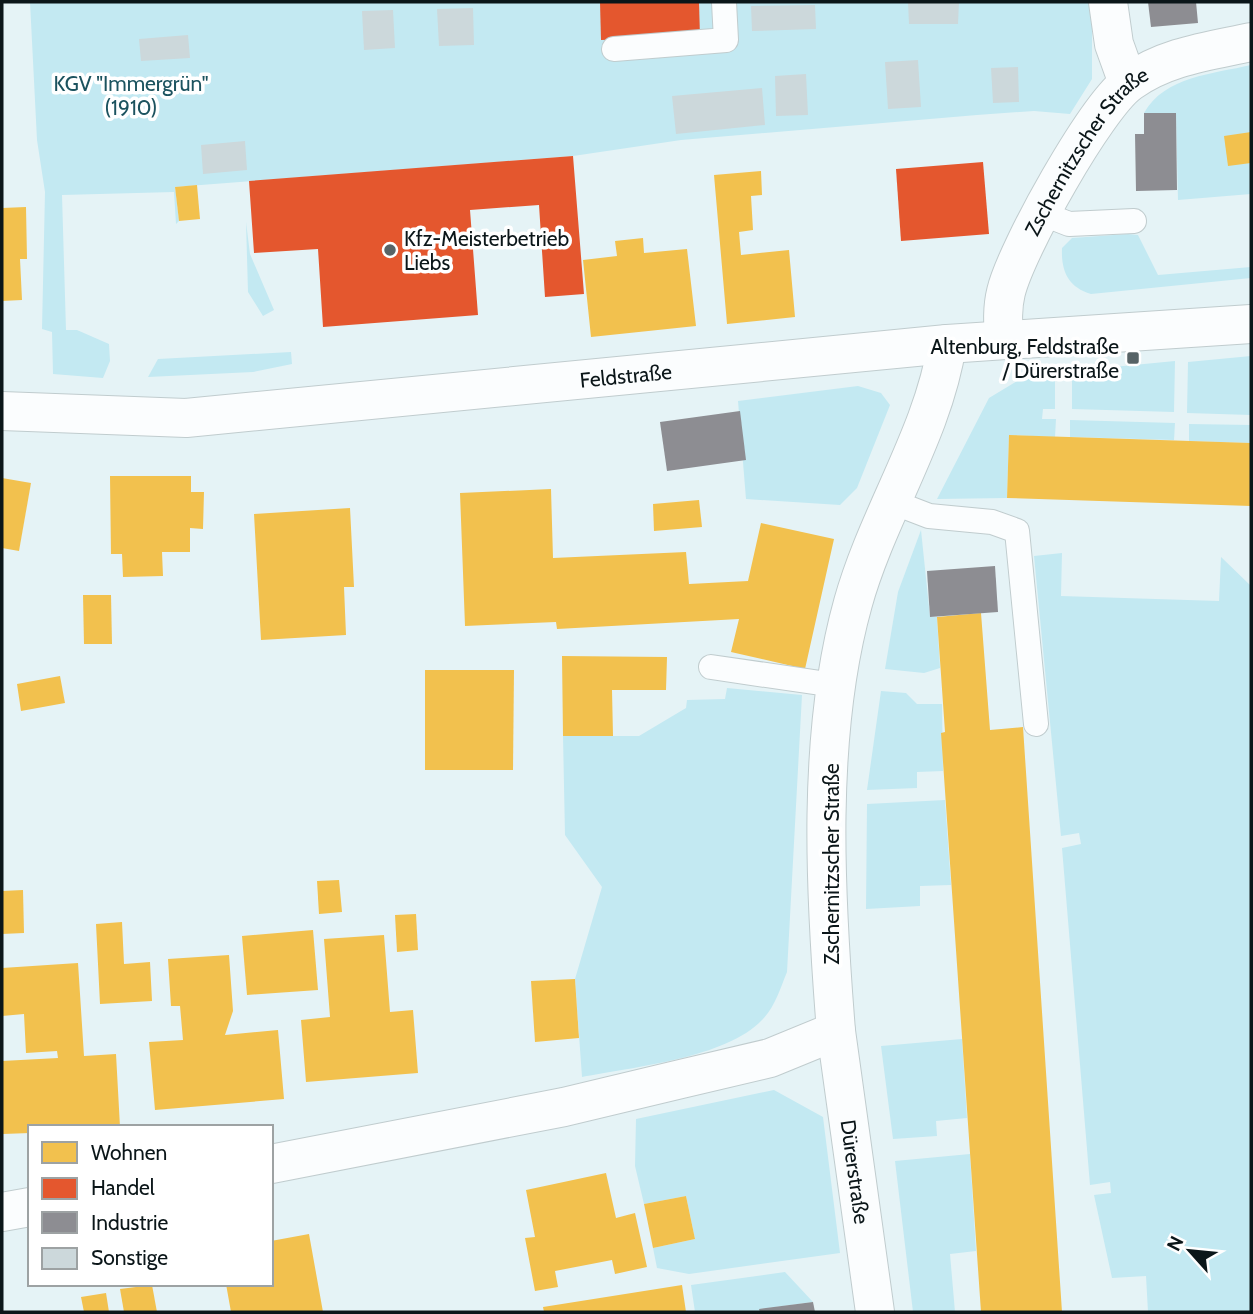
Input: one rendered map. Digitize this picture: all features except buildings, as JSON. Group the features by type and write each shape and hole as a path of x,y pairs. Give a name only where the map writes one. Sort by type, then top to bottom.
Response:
{"street":[{"path":"1108,2 1114,44 1128,83"},
{"name":"Zschernitzscher Straße","path":"1004,340 1006,289 1041,213 1091,129 1128,83 1163,63 1251,43"},
{"name":"Feldstraße","path":"2,411 186,418 947,344 1251,324"},
{"name":"Zschernitzscher Straße","path":"836,1031 827,919 834,685 853,602 890,501 942,377 947,344"},
{"path":"273,1164 564,1107 681,1080 770,1058 836,1031"},
{"name":"Dürerstraße","path":"836,1031 875,1312"},
{"path":"2,1212 28,1207"}],"lane":[{"path":"614,49 726,40 724,2"},
{"path":"1041,213 1069,224 1134,221"},
{"path":"890,501 929,516 992,522 1017,531 1036,724"},
{"path":"711,667 834,685"}],"green space":[{"name":"KGV \"Immergrün\" (1910)","path":"30,2 1092,2 1092,79 1070,114 1034,111 977,115 681,140 573,156 175,187 179,221 176,224 174,192 62,195 66,330 77,330 109,344 110,361 103,378 53,374 52,332 42,329 45,192 37,140"},
{"path":"1251,65 1251,194 1178,200 1176,113 1144,113 1164,91 1177,84 1206,74"},
{"path":"246,222 250,254 274,310 263,316 248,292"},
{"path":"1138,235 1158,275 1251,267 1251,278 1091,294 1071,282 1063,264 1062,248 1072,238"},
{"path":"291,352 292,364 253,372 148,377 158,359"},
{"path":"1251,356 1251,415 1187,413 1188,362"},
{"path":"1175,361 1174,412 1072,409 1072,371"},
{"path":"1055,372 1055,409 1043,409 1042,419 1056,419 1055,437 1009,435 1007,498 937,499 989,398 1027,375"},
{"path":"858,386 881,393 890,405 857,488 840,505 746,499 738,401"},
{"path":"1070,420 1175,423 1174,440 1070,437"},
{"path":"1189,424 1251,425 1251,443 1189,441"},
{"path":"921,530 930,617 937,617 940,668 924,673 885,669 898,592"},
{"path":"1062,553 1061,596 1219,601 1221,557 1251,586 1251,1312 1148,1312 1146,1276 1112,1278 1094,1195 1111,1193 1110,1182 1090,1185 1062,848 1081,844 1079,833 1061,836 1034,556"},
{"path":"727,688 802,695 787,972 767,1015 746,1033 726,1044 652,1065 582,1077 575,979 602,887 565,835 563,736 639,736 686,708 687,700 725,699"},
{"path":"881,691 906,693 917,704 942,704 943,771 917,772 917,788 867,790"},
{"path":"945,800 951,885 920,886 920,906 866,909 867,804"},
{"path":"962,1039 967,1118 936,1121 937,1136 893,1139 881,1046"},
{"path":"774,1090 823,1117 840,1253 689,1274 657,1268 653,1248 695,1239 686,1196 644,1204 635,1166 636,1119"},
{"path":"970,1154 976,1251 950,1254 955,1312 913,1312 895,1161"},
{"path":"785,1272 813,1302 760,1309 760,1312 695,1312 691,1285"}],"place":[{"name":"Kfz-Meisterbetrieb Liebs","path":"390,250"},
{"name":"Altenburg, Feldstraße / Dürerstraße","path":"1133,358"}]}
